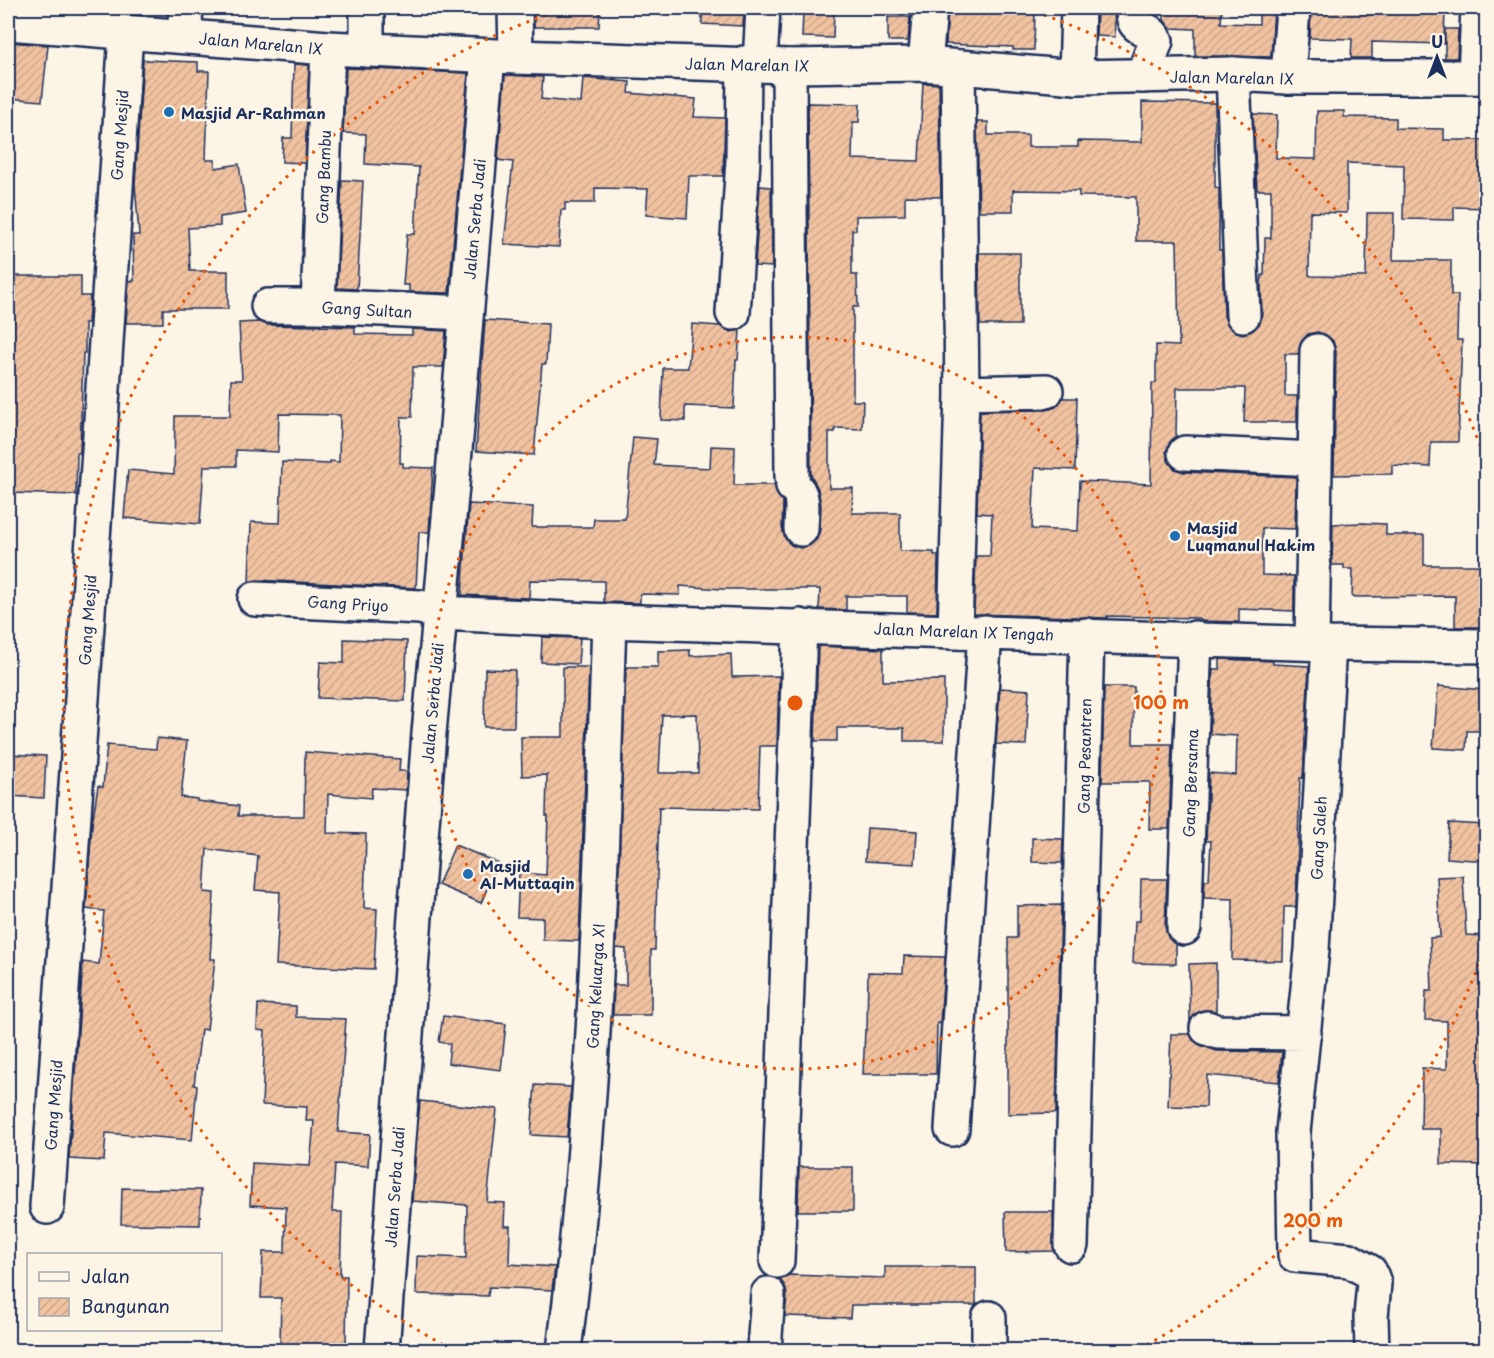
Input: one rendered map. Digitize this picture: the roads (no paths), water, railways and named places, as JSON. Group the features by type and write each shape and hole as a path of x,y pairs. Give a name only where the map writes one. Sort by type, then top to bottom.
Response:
{"street":[{"path":"8,8 8,23"},
{"path":"367,8 367,50"},
{"name":"Jalan Serba Jadi","path":"382,1350 429,733 466,313 502,56 516,8"},
{"path":"763,8 764,64 792,464 794,486 799,489 801,495 801,529"},
{"path":"925,64 930,8"},
{"path":"1076,77 1078,8"},
{"path":"1133,8 1132,19 1136,25 1152,33 1156,41 1143,76"},
{"path":"1288,78 1293,8"},
{"path":"1478,8 1481,78"},
{"name":"Jalan Marelan IX","path":"8,23 185,22 328,48 502,56 764,64 925,64 1076,77 1233,74 1288,78 1481,78"},
{"name":"Gang Mesjid","path":"47,1207 98,478 134,24"},
{"name":"Gang Bambu","path":"318,306 328,48"},
{"path":"733,313 743,160 764,64"},
{"path":"952,1129 970,632 962,393 958,67"},
{"path":"1233,74 1243,315"},
{"name":"Gang Sultan","path":"268,306 466,313"},
{"name":"Gang Saleh","path":"1317,351 1314,459 1320,644 1312,950 1293,1132 1295,1255 1349,1260 1370,1272 1374,1283 1371,1317 1372,1350"},
{"path":"962,393 1046,391"},
{"path":"1185,453 1314,459"},
{"name":"Gang Priyo","path":"255,599 420,608 441,613"},
{"name":"Jalan Marelan IX Tengah","path":"441,613 609,621 1196,638 1320,644 1486,646"},
{"name":"Gang Keluarga XI","path":"564,1350 577,1251 591,1052 602,849 609,621"},
{"path":"777,1261 800,627"},
{"name":"Gang Pesantren","path":"1071,1245 1087,635"},
{"name":"Gang Bersama","path":"1184,928 1196,638"},
{"path":"1207,1028 1218,1032 1304,1033"},
{"path":"764,1350 768,1294"},
{"path":"989,1318 989,1350"}],"place":[{"name":"Masjid Ar-Rahman","path":"169,112"},
{"name":"Masjid Luqmanul Hakim","path":"1175,536"},
{"name":"Masjid Al-Muttaqin","path":"468,874"}]}
